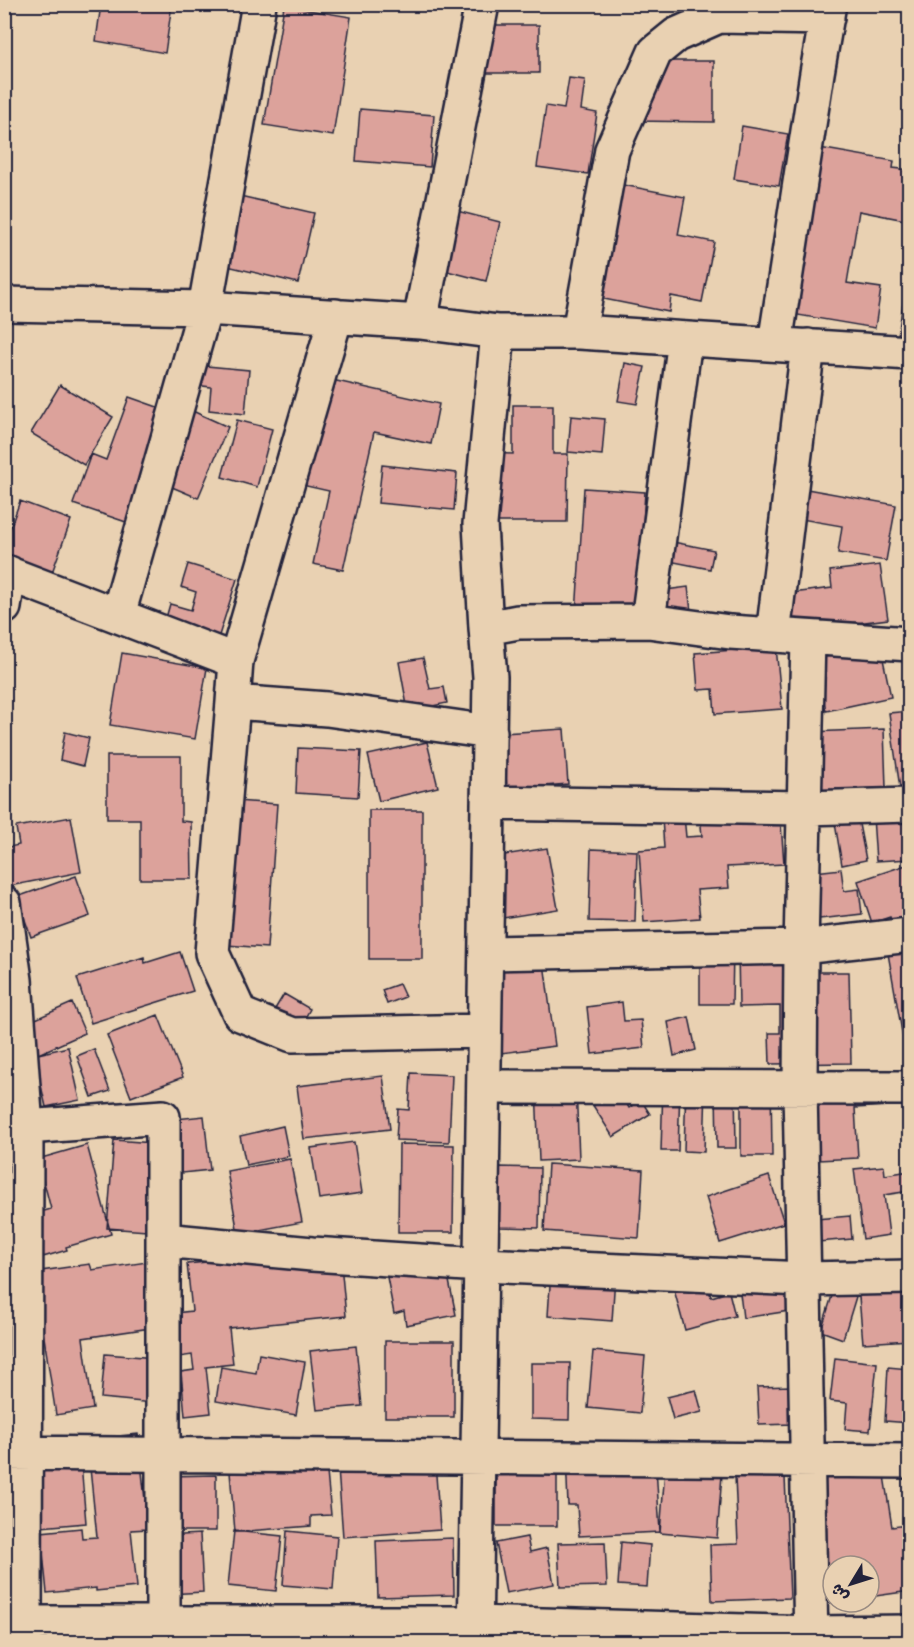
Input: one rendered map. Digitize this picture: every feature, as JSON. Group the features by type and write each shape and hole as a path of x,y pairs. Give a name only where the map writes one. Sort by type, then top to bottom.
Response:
{"street":[{"path":"118,615 206,308 259,4"},
{"path":"420,321 482,4"},
{"path":"579,332 612,150 655,52 676,36 718,16 828,11 775,344"},
{"path":"4,304 206,308 420,321 498,332 579,332 909,353"},
{"path":"336,316 236,662 212,952 240,1014 292,1035 484,1032"},
{"path":"475,1633 490,677 480,524 498,332"},
{"path":"648,621 685,339"},
{"path":"773,635 808,346"},
{"path":"4,607 7,572 236,662"},
{"path":"486,628 518,622 648,621 730,632 909,645"},
{"path":"808,638 800,1089 812,1638"},
{"path":"233,702 327,710 489,732"},
{"path":"488,803 805,808 909,805"},
{"path":"4,903 15,980 15,1453 18,1629 163,1633 475,1633 812,1638 909,1632"},
{"path":"486,953 801,947 909,935"},
{"path":"484,1087 909,1088"},
{"path":"15,1130 163,1117 163,1633"},
{"path":"163,1240 312,1254 481,1265 804,1279 909,1277"},
{"path":"15,1453 808,1462 909,1461"}],"building":[{"path":"101,4 172,4 165,53 96,41"},
{"path":"284,6 351,17 333,136 264,125"},
{"path":"481,25 539,25 539,73 481,73"},
{"path":"633,61 714,61 714,122 632,121"},
{"path":"569,78 585,80 581,110 597,113 588,174 537,167 546,106 564,109"},
{"path":"360,109 434,115 430,167 356,161"},
{"path":"742,126 788,134 779,186 734,179"},
{"path":"808,146 894,161 893,168 910,170 910,221 859,211 847,283 881,288 875,328 780,312"},
{"path":"623,185 685,197 678,235 714,242 702,302 671,296 669,312 579,294 592,225 615,229"},
{"path":"240,196 314,213 298,283 223,265"},
{"path":"426,203 500,222 486,281 412,262"},
{"path":"910,259 910,337 898,335"},
{"path":"625,363 645,367 637,404 618,401"},
{"path":"196,365 249,370 245,414 209,410 211,387 194,385"},
{"path":"310,375 439,404 431,444 374,432 343,570 313,564 329,491 293,483"},
{"path":"60,385 113,417 84,465 31,433"},
{"path":"129,397 166,410 126,522 73,504 91,454 106,460"},
{"path":"177,404 228,427 198,498 146,476"},
{"path":"513,405 553,405 553,454 568,454 567,522 482,522 483,453 513,454"},
{"path":"571,416 605,419 602,455 568,452"},
{"path":"237,420 272,429 257,487 222,477"},
{"path":"382,465 457,473 454,510 378,503"},
{"path":"584,488 645,492 637,618 576,614"},
{"path":"807,489 896,505 886,561 838,553 842,526 801,519"},
{"path":"20,501 71,520 46,589 4,575 4,545"},
{"path":"673,542 714,550 710,569 669,561"},
{"path":"188,564 237,579 215,648 162,632 170,604 191,610 196,592 181,587"},
{"path":"880,565 888,619 780,633 776,595 832,588 830,571"},
{"path":"688,587 691,611 669,614 666,590"},
{"path":"880,645 891,697 826,711 814,659"},
{"path":"776,647 782,709 715,714 713,689 698,690 695,653"},
{"path":"122,653 207,668 195,739 110,725"},
{"path":"423,658 430,689 444,687 447,703 408,711 399,662"},
{"path":"910,711 910,786 900,788 889,713"},
{"path":"564,729 568,784 507,789 503,733"},
{"path":"884,729 886,788 814,790 811,732"},
{"path":"65,732 89,738 83,766 60,760"},
{"path":"427,742 438,787 379,801 368,755"},
{"path":"298,748 361,751 358,797 296,793"},
{"path":"107,756 181,756 181,821 191,822 192,879 140,879 140,819 107,819"},
{"path":"223,800 277,804 267,948 213,944"},
{"path":"369,810 422,810 422,959 369,959"},
{"path":"780,810 784,864 727,867 729,888 697,890 700,918 644,922 639,850 664,848 662,818 684,816 686,837 702,836 700,815"},
{"path":"910,814 910,859 876,861 873,817"},
{"path":"71,817 81,872 4,887 4,848 19,845 16,827"},
{"path":"858,819 866,860 842,865 835,823"},
{"path":"547,848 558,909 491,920 480,859"},
{"path":"591,849 637,851 635,922 589,921"},
{"path":"909,864 910,923 894,928 890,917 872,923 858,881"},
{"path":"841,869 844,891 859,889 862,914 811,920 806,873"},
{"path":"76,876 90,916 31,937 17,897"},
{"path":"910,945 910,1048 905,1049 887,948"},
{"path":"804,947 805,972 849,972 851,1063 770,1064 769,1033 780,1033 780,1006 739,1007 738,948"},
{"path":"542,948 555,1046 501,1053 488,954"},
{"path":"700,948 733,949 732,1004 700,1004"},
{"path":"180,952 193,991 91,1023 77,978 144,957 145,963"},
{"path":"399,984 405,997 387,1004 382,990"},
{"path":"284,994 310,1009 296,1034 269,1019"},
{"path":"622,1002 624,1021 641,1020 644,1048 592,1054 587,1007"},
{"path":"72,1003 85,1033 36,1055 22,1025"},
{"path":"158,1015 183,1077 131,1097 107,1035"},
{"path":"689,1017 696,1050 674,1056 668,1022"},
{"path":"68,1047 80,1100 46,1107 34,1055"},
{"path":"94,1049 110,1091 92,1097 77,1056"},
{"path":"4,1061 11,1114 4,1114"},
{"path":"411,1073 452,1075 449,1142 396,1140 398,1109 409,1110"},
{"path":"383,1076 390,1129 304,1139 297,1086"},
{"path":"906,1079 908,1105 855,1108 858,1158 818,1160 812,1086"},
{"path":"611,1080 629,1108 641,1100 650,1114 613,1137 587,1096"},
{"path":"741,1080 771,1080 772,1156 741,1156"},
{"path":"576,1085 579,1159 539,1161 536,1087"},
{"path":"663,1086 680,1086 678,1151 661,1151"},
{"path":"686,1086 706,1087 704,1152 684,1151"},
{"path":"735,1089 736,1148 717,1148 716,1090"},
{"path":"204,1116 210,1170 163,1175 157,1121"},
{"path":"283,1126 289,1156 246,1165 240,1136"},
{"path":"114,1140 153,1143 147,1231 107,1228"},
{"path":"354,1142 362,1193 319,1199 311,1148"},
{"path":"399,1144 454,1145 453,1232 398,1232"},
{"path":"87,1145 111,1234 66,1247 67,1250 43,1257 31,1215 51,1209 38,1159"},
{"path":"290,1159 302,1222 238,1234 227,1171"},
{"path":"548,1164 643,1170 639,1238 544,1231"},
{"path":"884,1166 885,1175 910,1171 910,1191 884,1195 889,1235 863,1239 854,1169"},
{"path":"500,1167 540,1168 539,1228 499,1227"},
{"path":"769,1176 784,1223 720,1243 706,1197"},
{"path":"850,1216 852,1239 818,1242 816,1219"},
{"path":"4,1232 10,1357 4,1358"},
{"path":"340,1254 346,1316 229,1328 233,1364 206,1367 211,1413 185,1416 181,1372 194,1370 192,1355 179,1357 175,1313 192,1311 187,1264 265,1256"},
{"path":"552,1256 616,1261 612,1321 548,1316"},
{"path":"147,1262 157,1327 83,1338 93,1409 56,1415 34,1272 90,1264 92,1270"},
{"path":"446,1266 456,1315 406,1325 404,1311 394,1314 387,1277"},
{"path":"702,1266 711,1297 729,1292 735,1316 685,1330 670,1275"},
{"path":"910,1272 910,1340 863,1343 857,1274"},
{"path":"785,1280 789,1311 743,1318 739,1285"},
{"path":"836,1283 858,1290 843,1339 821,1331"},
{"path":"385,1341 454,1341 454,1417 385,1417"},
{"path":"356,1346 362,1406 317,1410 310,1351"},
{"path":"593,1351 645,1356 640,1413 588,1408"},
{"path":"105,1354 156,1358 153,1403 101,1398"},
{"path":"259,1354 305,1362 296,1415 216,1401 221,1367 256,1373"},
{"path":"910,1356 910,1423 885,1421 888,1367 909,1369"},
{"path":"835,1358 877,1363 870,1431 845,1429 847,1403 830,1401"},
{"path":"531,1363 570,1363 569,1420 531,1419"},
{"path":"792,1386 794,1424 759,1425 757,1387"},
{"path":"696,1390 702,1412 673,1419 667,1397"},
{"path":"4,1434 9,1434 13,1488 4,1489"},
{"path":"138,1434 148,1529 131,1530 137,1587 47,1593 41,1532 81,1528 82,1538 97,1537 87,1439"},
{"path":"79,1440 86,1523 41,1527 34,1444"},
{"path":"324,1440 331,1515 311,1516 311,1526 235,1532 228,1448"},
{"path":"434,1448 440,1530 343,1537 337,1455"},
{"path":"880,1450 892,1527 908,1525 910,1591 881,1595 881,1554 821,1554 807,1461"},
{"path":"655,1451 660,1532 579,1536 577,1505 568,1505 566,1455"},
{"path":"784,1453 790,1598 712,1601 710,1545 738,1544 734,1454"},
{"path":"666,1457 723,1462 717,1538 660,1533"},
{"path":"496,1464 557,1465 557,1526 496,1526"},
{"path":"216,1475 216,1531 167,1531 167,1476"},
{"path":"234,1531 282,1536 276,1591 228,1586"},
{"path":"287,1531 337,1536 333,1589 283,1585"},
{"path":"200,1534 203,1592 169,1594 165,1536"},
{"path":"527,1537 530,1552 547,1548 554,1584 506,1593 496,1543"},
{"path":"453,1538 454,1595 378,1597 376,1541"},
{"path":"605,1542 607,1586 560,1587 558,1543"},
{"path":"621,1542 650,1545 647,1587 618,1585"},
{"path":"299,1626 300,1642 224,1642 224,1628"},
{"path":"354,1626 457,1626 458,1642 354,1642"}]}
